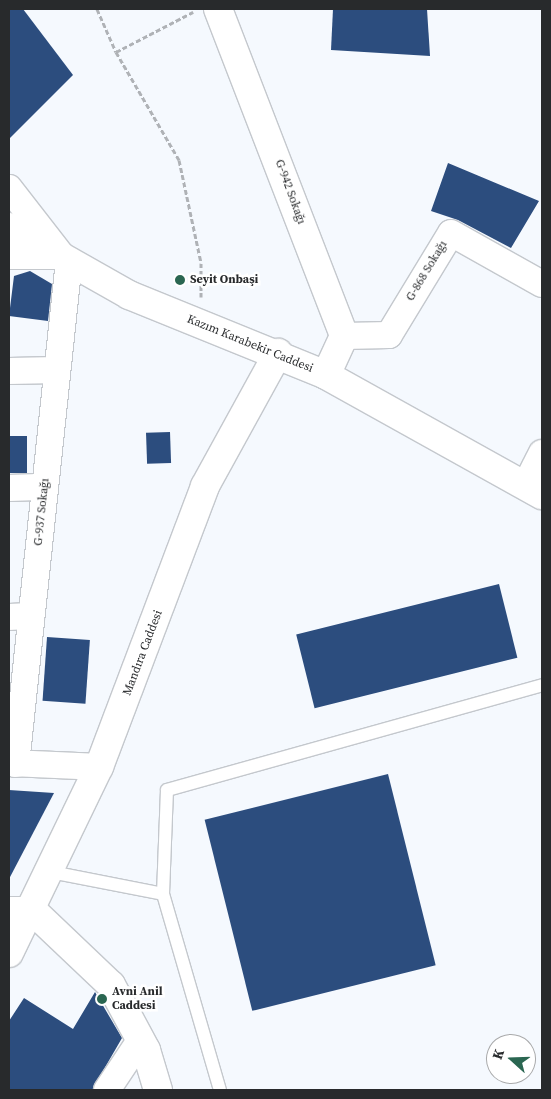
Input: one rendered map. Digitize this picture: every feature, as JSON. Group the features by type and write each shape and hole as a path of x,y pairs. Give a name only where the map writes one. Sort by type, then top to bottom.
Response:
{"street":[{"name":"G-942 Sokağı","path":"218,9 344,336"},
{"path":"9,188 65,258"},
{"name":"Kazım Karabekir Caddesi","path":"9,226 129,295 278,353 326,375 534,490"},
{"name":"G-868 Sokağı","path":"344,336 390,335 451,233 542,284"},
{"path":"9,256 65,258"},
{"name":"G-937 Sokağı","path":"12,763 20,616 45,487 57,370 65,258"},
{"path":"326,375 344,336"},
{"name":"Mandıra Caddesi","path":"9,953 20,910 51,872 99,767 205,486 278,353"},
{"path":"9,371 57,370"},
{"path":"534,490 542,453"},
{"path":"9,488 45,487"},
{"path":"12,763 99,767"},
{"path":"20,910 111,984 141,1039 158,1090"},
{"path":"108,1090 141,1039"}],"lane":[{"path":"220,1090 163,894 167,790 542,685"},
{"path":"51,872 163,894"}],"path":[{"path":"96,9 116,52 179,160 201,263 200,323"},
{"path":"116,52 200,9"}],"building":[{"path":"9,9 23,9 73,75 9,139"},
{"path":"333,9 427,9 430,56 331,50"},
{"path":"448,163 539,201 511,248 458,220 431,211"},
{"path":"30,271 52,284 48,321 9,316 14,276"},
{"path":"170,432 171,463 147,464 146,433"},
{"path":"9,436 27,436 27,473 9,473"},
{"path":"499,584 517,658 315,708 296,635"},
{"path":"47,637 90,640 85,704 43,701"},
{"path":"388,774 436,965 252,1011 205,820"},
{"path":"9,790 54,793 9,879"},
{"path":"95,992 122,1038 92,1090 9,1090 9,1021 24,998 73,1029"}],"place":[{"name":"Seyit Onbaşi","path":"180,280"},
{"name":"Avni Anil Caddesi","path":"102,999"}]}
